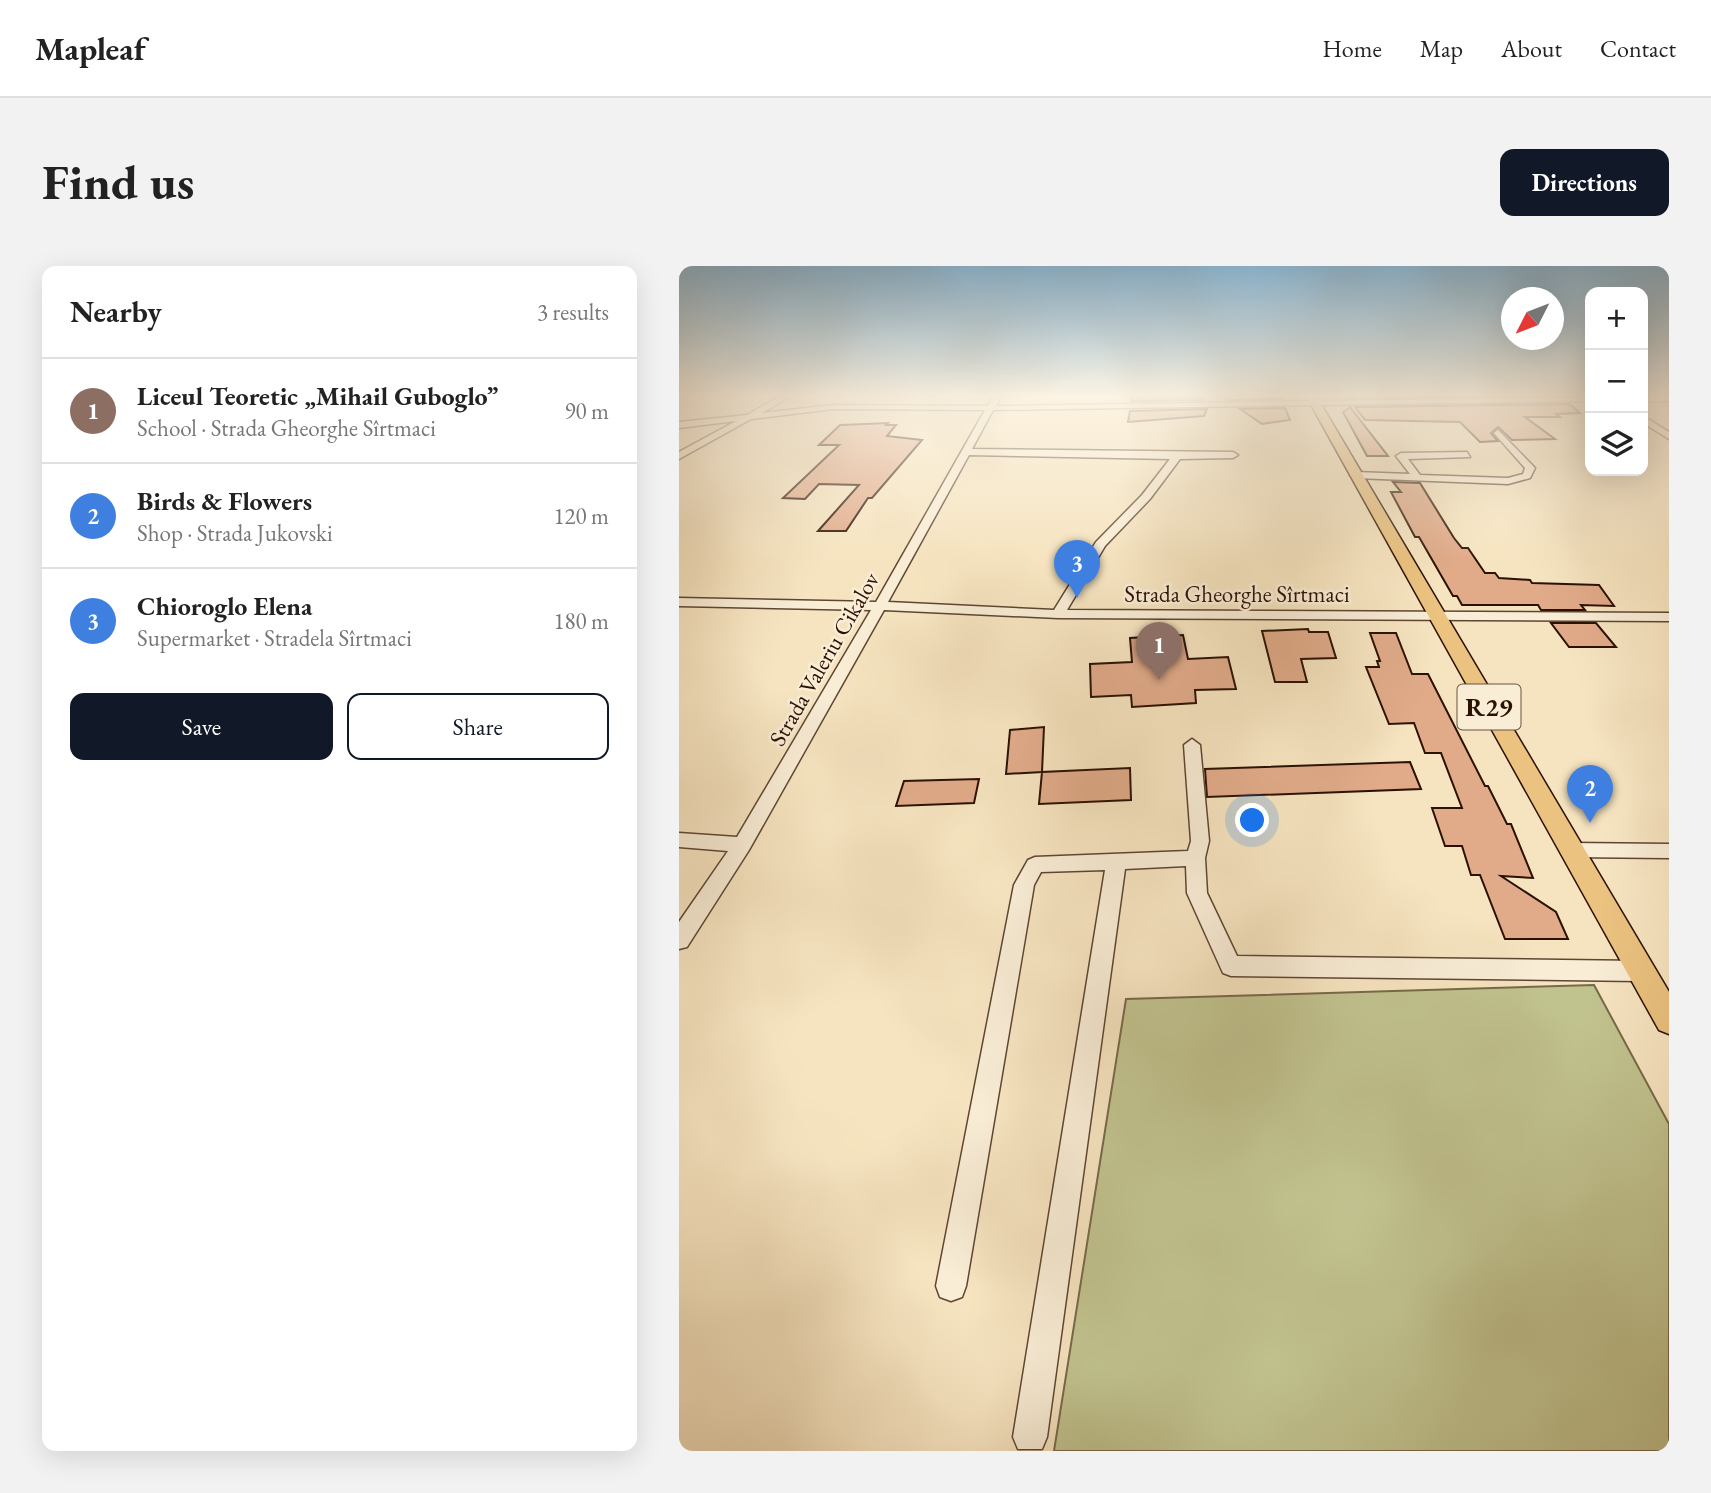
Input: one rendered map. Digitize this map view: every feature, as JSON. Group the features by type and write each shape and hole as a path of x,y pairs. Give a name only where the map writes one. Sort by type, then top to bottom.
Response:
{"main road":[{"name":"R29","path":"1341,449 1669,1020"}],"street":[{"name":"Strada Valeriu Cikalov","path":"679,940 742,845 968,449"},
{"path":"1355,475 1508,481 1527,476 1529,468 1514,449"},
{"path":"967,452 1062,452 1176,458 1233,455"},
{"path":"1417,478 1401,456 1467,455"},
{"path":"1058,614 1077,578 1100,544 1146,497 1176,458"},
{"name":"Strada Gheorghe Sîrtmaci","path":"679,603 880,606 1058,614 1669,617"},
{"path":"1192,745 1200,841 1195,858 1197,894 1231,966 1640,971"},
{"path":"679,840 742,845"},
{"path":"1571,850 1669,851"},
{"path":"951,1286 1024,885 1035,865 1195,858"},
{"path":"1030,1437 1116,862"}],"green space":[{"path":"1594,985 1669,1124 1669,1451 1054,1451 1126,999"}],"building":[{"path":"834,449 914,449 872,498 868,498 846,531 818,531 859,485 819,484 805,499 783,498"},
{"path":"1363,449 1383,449 1388,456 1367,456"},
{"path":"1393,482 1420,483 1454,538 1462,548 1468,548 1485,573 1495,573 1499,578 1530,580 1532,583 1599,585 1614,606 1581,605 1585,610 1541,610 1538,605 1462,605 1457,596 1453,596 1419,537 1415,537 1391,492 1401,492"},
{"path":"1551,623 1596,623 1616,647 1569,647"},
{"path":"1308,629 1309,632 1328,632 1336,658 1301,659 1307,682 1275,682 1262,631"},
{"path":"1370,633 1396,633 1412,674 1428,674 1485,786 1488,786 1507,824 1511,824 1533,878 1501,876 1556,912 1568,939 1505,939 1480,875 1471,875 1462,846 1445,846 1432,808 1462,808 1441,753 1425,753 1414,723 1389,724 1366,667 1379,667 1377,661 1380,661"},
{"path":"1183,635 1188,659 1228,657 1236,689 1195,690 1196,703 1132,707 1131,695 1091,697 1090,664 1132,662 1130,638"},
{"path":"1044,727 1042,772 1006,774 1010,730"},
{"path":"1410,762 1421,789 1207,797 1205,769"},
{"path":"1130,768 1131,800 1039,804 1042,772"},
{"path":"979,779 974,803 896,806 904,781"}],"place":[{"name":"Chioroglo Elena","path":"1077,598"},
{"name":"Liceul Teoretic „Mihail Guboglo”","path":"1159,680"},
{"name":"Birds & Flowers","path":"1590,823"}]}
